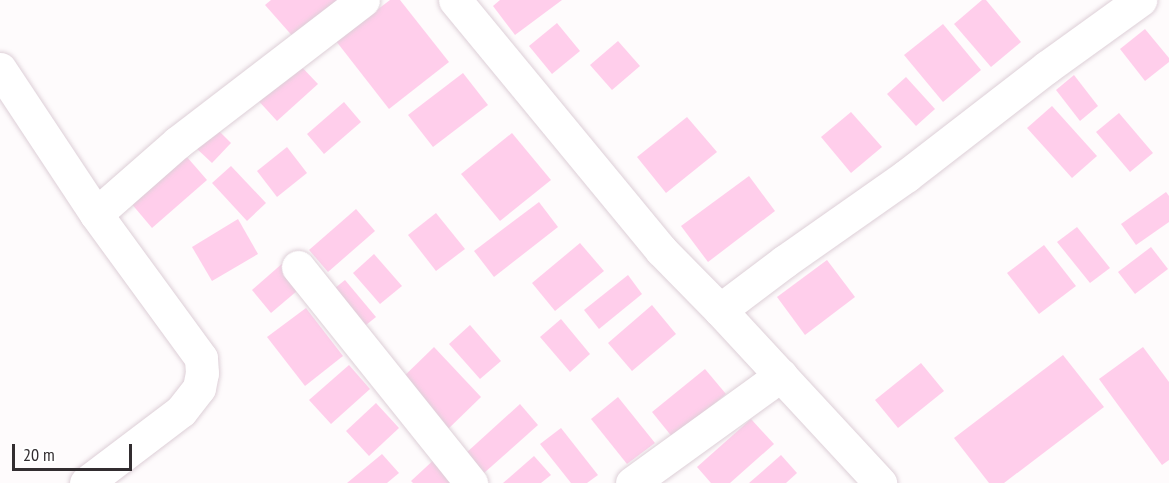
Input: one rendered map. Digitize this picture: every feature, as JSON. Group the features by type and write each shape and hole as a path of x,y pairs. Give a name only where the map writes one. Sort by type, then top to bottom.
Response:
{"street":[{"path":"96,214 178,142 363,0"},
{"path":"455,0 661,250 720,310 880,483"},
{"path":"720,310 906,176 1047,67 1140,0"},
{"path":"0,69 96,214 201,358 202,373 199,388 182,411 86,483"},
{"path":"298,267 471,483"},
{"path":"632,483 781,375"}],"building":[{"path":"271,0 339,0 295,39 265,5"},
{"path":"390,0 400,0 449,62 389,109 336,41"},
{"path":"500,0 562,0 515,35 493,6"},
{"path":"982,0 986,0 1021,42 991,67 954,24"},
{"path":"557,23 580,51 552,74 529,46"},
{"path":"943,24 981,70 943,102 904,55"},
{"path":"1145,29 1169,58 1169,62 1145,81 1120,49"},
{"path":"618,41 640,66 612,90 590,65"},
{"path":"296,61 318,84 277,121 255,97"},
{"path":"463,73 488,105 433,147 408,115"},
{"path":"1074,75 1098,106 1080,121 1056,90"},
{"path":"906,77 935,109 916,126 887,94"},
{"path":"344,102 361,122 324,154 307,134"},
{"path":"1052,106 1097,156 1072,178 1027,128"},
{"path":"851,112 882,147 851,173 821,137"},
{"path":"1119,113 1153,153 1130,172 1096,132"},
{"path":"687,117 717,152 666,193 637,157"},
{"path":"215,127 231,143 212,163 195,147"},
{"path":"512,133 551,180 500,221 461,174"},
{"path":"287,147 307,173 277,197 257,171"},
{"path":"180,149 207,180 152,228 125,196"},
{"path":"231,166 266,203 247,221 212,183"},
{"path":"749,176 775,211 708,262 681,226"},
{"path":"1166,192 1169,196 1169,222 1136,245 1121,224"},
{"path":"539,202 558,227 494,277 474,251"},
{"path":"356,209 375,231 328,272 309,250"},
{"path":"436,213 465,249 436,271 408,235"},
{"path":"238,219 258,254 212,281 192,247"},
{"path":"1077,227 1110,268 1090,283 1057,242"},
{"path":"580,243 604,271 555,311 532,283"},
{"path":"1044,245 1076,286 1039,314 1007,273"},
{"path":"1151,247 1168,269 1135,294 1118,272"},
{"path":"374,254 402,286 380,304 353,273"},
{"path":"827,260 855,297 805,335 777,297"},
{"path":"284,262 304,285 271,313 252,290"},
{"path":"628,275 642,294 599,329 584,310"},
{"path":"345,280 376,317 356,333 325,296"},
{"path":"652,305 676,334 632,371 608,343"},
{"path":"306,308 343,356 305,386 267,337"},
{"path":"561,319 590,354 570,372 540,337"},
{"path":"470,325 501,361 480,379 449,344"},
{"path":"434,347 481,397 444,433 396,384"},
{"path":"1143,347 1169,382 1169,460 1162,465 1099,379"},
{"path":"1063,355 1104,407 1004,483 989,483 954,438"},
{"path":"921,363 944,391 898,428 875,400"},
{"path":"349,365 370,389 331,424 309,400"},
{"path":"705,369 726,394 673,438 652,412"},
{"path":"618,397 655,443 627,464 591,419"},
{"path":"376,403 399,428 369,456 346,431"},
{"path":"520,404 538,425 484,473 466,453"},
{"path":"751,419 774,444 730,483 711,483 697,467"},
{"path":"561,428 598,475 587,483 571,483 540,444"},
{"path":"382,454 399,473 387,483 347,483"},
{"path":"781,455 797,473 786,483 749,483"},
{"path":"438,456 461,483 413,483 411,481"},
{"path":"534,456 551,475 541,483 503,483"}]}
